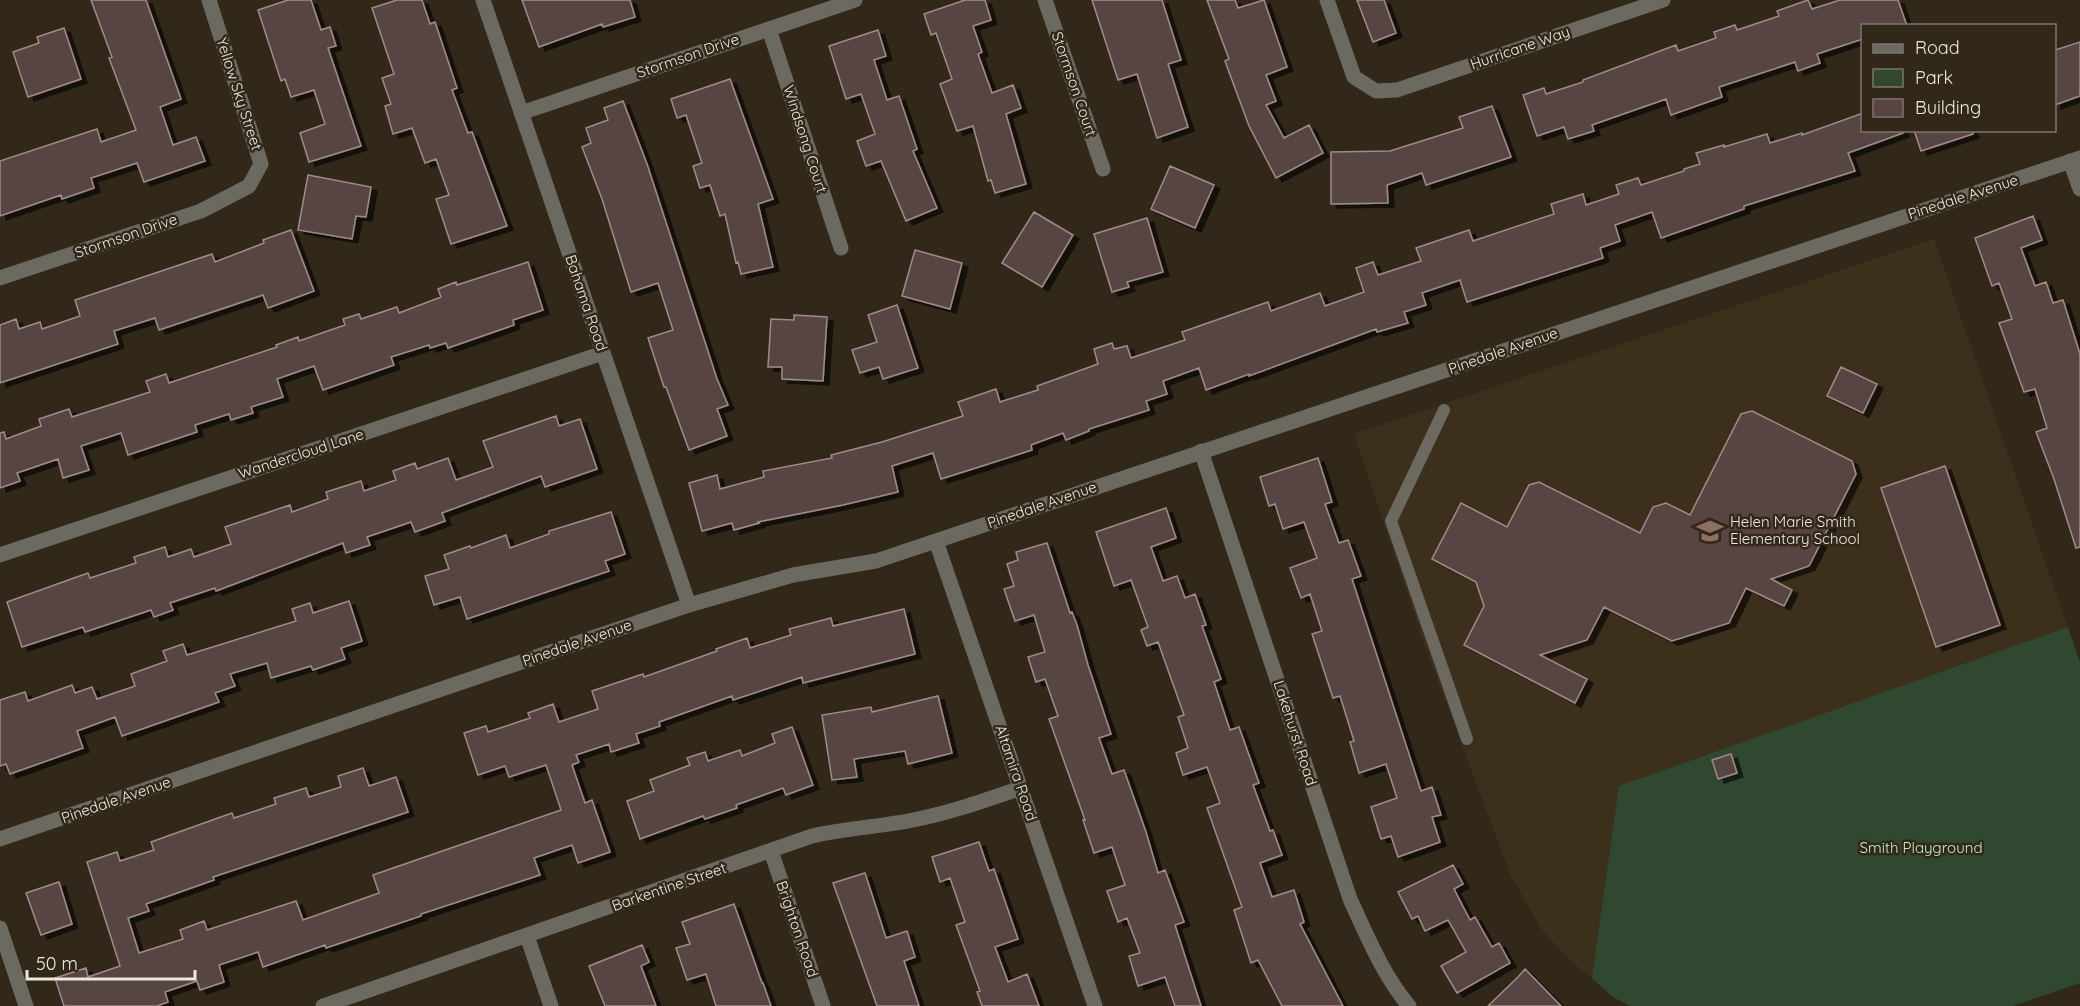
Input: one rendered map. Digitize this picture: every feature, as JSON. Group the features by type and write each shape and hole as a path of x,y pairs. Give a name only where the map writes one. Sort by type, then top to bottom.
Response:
{"street":[{"name":"Yellow Sky Street","path":"209,0 261,164 249,186"},
{"name":"Bahama Road","path":"483,0 689,605"},
{"name":"Stormson Drive","path":"521,113 855,0"},
{"name":"Stormson Court","path":"1045,0 1103,169"},
{"name":"Hurricane Way","path":"1327,0 1354,77 1376,91 1397,90 1663,0"},
{"name":"Windsong Court","path":"770,29 841,248"},
{"path":"2075,159 2080,189"},
{"name":"Pinedale Avenue","path":"0,839 689,605 794,575 876,561 2075,159"},
{"name":"Stormson Drive","path":"0,278 201,211 249,186"},
{"name":"Wandercloud Lane","path":"0,555 603,354"},
{"name":"Lakehurst Road","path":"1201,451 1350,899 1399,994 1410,1006"},
{"name":"Altamira Road","path":"936,541 1095,1006"},
{"name":"Barkentine Street","path":"323,1006 812,836 842,829 913,820 962,808 1021,788"},
{"name":"Brighton Road","path":"771,851 823,1006"},
{"path":"0,928 26,1006"},
{"path":"527,936 551,1006"}],"lane":[{"path":"1444,410 1391,521 1467,739"}],"shaded area":[{"name":"Helen Marie Smith Elementary School","path":"1934,239 2080,663 2080,983 2013,1006 1630,1006 1613,997 1570,960 1542,930 1511,876 1425,646 1354,434"}],"green space":[{"name":"Smith Playground","path":"2068,627 2080,663 2080,983 2013,1006 1630,1006 1613,997 1592,978 1619,786"}],"building":[{"path":"91,0 146,0 181,99 160,107 173,145 196,137 205,161 144,182 137,163 91,178 94,188 62,199 61,195 0,216 0,161 97,129 101,142 136,130 109,58 112,57"},
{"path":"288,0 311,0 321,30 330,27 336,46 328,48 361,146 309,162 300,133 325,124 314,90 291,97 285,79 281,81 258,10"},
{"path":"397,0 422,0 430,24 435,22 457,88 452,90 468,133 472,132 507,226 451,244 436,199 449,195 436,159 425,163 412,128 393,134 385,106 391,104 382,78 394,74 372,8"},
{"path":"522,0 630,0 635,17 603,27 602,24 539,47"},
{"path":"965,0 985,0 991,20 973,26 982,52 978,54 992,93 1013,85 1021,108 1006,114 1026,184 995,193 991,180 988,181 973,126 957,131 940,84 952,79 936,33 931,35 924,14"},
{"path":"1092,0 1162,0 1181,60 1168,64 1188,127 1157,138 1137,74 1118,80"},
{"path":"1207,0 1235,0 1238,8 1264,0 1287,67 1266,75 1276,101 1266,105 1284,138 1309,125 1323,153 1276,178 1249,126 1225,61 1229,59"},
{"path":"1357,0 1384,0 1396,33 1373,42"},
{"path":"1808,0 1812,9 1840,0 1898,0 1906,24 1861,24 1861,40 1817,54 1820,63 1798,71 1795,62 1719,87 1722,97 1671,115 1666,99 1592,125 1594,131 1568,139 1564,127 1537,136 1523,95 1544,88 1546,94 1583,82 1583,80 1676,45 1678,51 1716,38 1714,32 1735,25 1737,30 1779,16 1777,11"},
{"path":"64,28 81,79 28,97 13,52 39,43 37,37"},
{"path":"878,30 886,56 874,60 887,100 899,96 917,149 913,151 937,208 906,221 881,161 866,166 857,141 875,134 861,94 846,99 829,46"},
{"path":"2080,42 2080,96 2056,105 2056,50"},
{"path":"730,79 773,199 758,204 773,267 741,274 738,262 736,263 725,214 720,216 710,185 700,188 693,166 702,163 686,115 677,118 671,99"},
{"path":"623,101 647,164 717,379 728,405 717,409 727,436 689,450 666,387 664,387 648,338 673,330 658,283 631,292 602,199 582,147 591,143 586,128 608,120 604,108"},
{"path":"1492,106 1511,157 1426,185 1422,173 1387,185 1388,203 1331,204 1331,152 1390,151 1463,128 1459,117"},
{"path":"1861,114 1861,132 1903,133 1848,153 1855,171 1744,206 1744,209 1661,238 1652,212 1615,225 1620,241 1600,248 1603,258 1467,302 1460,280 1422,293 1426,305 1404,312 1408,323 1377,332 1376,329 1206,390 1199,368 1163,381 1167,394 1146,401 1149,410 1089,429 1089,431 1066,440 1063,433 1031,445 1032,450 941,479 933,453 892,466 898,492 758,522 734,530 732,523 702,531 689,483 717,475 720,489 764,477 763,471 832,458 831,455 882,442 963,416 958,402 996,389 1000,402 1038,390 1037,386 1098,364 1094,349 1112,343 1114,349 1127,346 1131,358 1185,340 1182,332 1268,302 1271,311 1320,293 1325,306 1364,292 1356,268 1373,262 1378,275 1421,261 1416,248 1469,230 1473,241 1554,214 1551,204 1583,194 1586,205 1619,194 1616,185 1638,178 1641,185 1700,164 1696,153 1767,134 1770,143 1802,133 1802,135"},
{"path":"1915,132 1972,132 1973,134 1921,151"},
{"path":"1170,166 1214,185 1195,228 1151,209"},
{"path":"308,175 371,187 366,217 356,216 352,239 298,230"},
{"path":"1034,212 1073,235 1042,287 1002,263"},
{"path":"2033,216 2042,240 2021,248 2035,286 2046,282 2053,303 2063,300 2080,354 2080,547 2076,548 2036,432 2047,428 2035,389 2024,392 1999,323 2012,319 1999,283 1992,286 1975,238"},
{"path":"1147,218 1163,272 1127,282 1129,287 1112,292 1094,234"},
{"path":"291,230 314,291 268,308 263,295 159,330 155,318 114,331 118,344 0,383 0,325 16,319 19,329 40,322 42,329 80,316 75,300 212,254 215,262"},
{"path":"915,250 962,263 950,309 902,296"},
{"path":"528,262 543,310 513,320 514,325 448,348 446,343 430,348 429,345 391,357 394,365 323,390 314,366 277,379 283,397 251,407 253,413 231,420 229,414 195,425 197,432 128,455 121,433 81,446 89,470 63,478 58,459 17,473 20,481 0,488 0,433 4,432 6,439 41,426 39,419 69,409 72,417 150,392 146,381 166,374 169,383 277,347 276,345 298,337 299,341 345,325 343,319 359,314 361,319 397,307 399,313 441,297 438,289"},
{"path":"897,305 918,368 883,379 879,367 860,373 852,350 877,342 868,315"},
{"path":"794,315 827,317 823,381 782,379 782,367 768,367 771,319 794,320"},
{"path":"1841,367 1877,384 1863,413 1827,396"},
{"path":"1752,411 1852,461 1856,474 1809,566 1771,579 1792,590 1784,606 1746,588 1729,623 1672,641 1604,607 1587,640 1540,655 1587,679 1575,703 1464,645 1484,606 1476,582 1432,559 1461,503 1507,527 1529,485 1539,482 1640,533 1653,507 1666,503 1690,515 1741,414"},
{"path":"556,416 559,426 580,419 597,469 545,487 541,476 442,513 445,521 415,532 411,522 367,537 370,545 346,553 343,543 216,591 215,588 170,603 173,610 154,617 151,610 85,632 83,627 22,647 7,602 88,573 90,578 136,563 134,557 165,547 168,557 191,549 194,557 231,544 225,527 290,505 292,512 328,499 326,492 361,481 364,491 396,480 393,471 415,463 417,469 448,458 456,480 493,467 483,441"},
{"path":"1318,458 1332,502 1325,504 1339,543 1348,540 1361,576 1352,579 1421,791 1432,787 1441,815 1432,817 1440,842 1398,857 1391,836 1381,839 1371,807 1397,798 1386,764 1359,773 1350,742 1354,741 1340,696 1333,698 1312,634 1322,631 1310,594 1301,598 1290,568 1317,558 1304,522 1283,529 1275,504 1269,506 1260,477"},
{"path":"1945,466 2000,625 1936,647 1881,488"},
{"path":"1166,508 1176,538 1151,547 1163,581 1177,576 1185,598 1195,594 1206,625 1202,626 1221,679 1214,682 1230,730 1239,727 1259,783 1253,785 1270,831 1273,830 1282,855 1260,863 1272,897 1294,890 1304,922 1300,924 1343,1006 1282,1006 1258,960 1251,963 1234,910 1242,907 1207,808 1220,803 1207,767 1183,775 1176,753 1188,748 1178,717 1184,715 1158,642 1147,646 1141,630 1148,627 1131,580 1114,586 1096,532"},
{"path":"611,512 625,554 605,561 609,571 467,619 460,597 434,605 425,576 449,569 444,555 506,535 510,548 549,534 549,531"},
{"path":"1047,543 1070,613 1072,612 1077,625 1111,734 1099,738 1112,774 1124,770 1158,873 1165,870 1184,922 1175,925 1201,1006 1175,1006 1165,977 1138,986 1129,956 1140,953 1127,918 1118,922 1107,891 1125,885 1112,847 1094,853 1083,820 1085,820 1049,719 1058,716 1045,679 1036,682 1028,657 1045,652 1034,615 1015,621 1004,589 1014,586 1007,564 1018,560 1016,552"},
{"path":"349,601 362,641 341,648 345,659 313,670 311,666 271,678 267,663 230,674 235,686 215,693 219,702 122,736 115,717 77,731 83,748 10,774 6,764 0,766 0,700 25,692 28,701 72,685 75,693 92,687 97,699 135,686 131,674 167,661 163,651 183,644 187,655 296,621 292,609 310,603 313,613"},
{"path":"904,609 915,654 803,683 802,677 733,700 732,696 659,722 660,726 636,734 639,743 611,752 609,744 576,755 579,762 572,765 585,803 592,800 610,852 578,863 572,845 534,858 540,875 421,914 421,916 326,948 325,945 263,967 258,952 219,965 224,982 200,990 197,981 165,992 168,1002 157,1006 64,1006 55,978 86,968 88,977 120,966 87,862 117,852 120,861 154,850 151,842 232,813 234,818 276,804 274,798 306,788 309,797 341,787 338,776 363,768 369,786 396,777 408,812 213,877 214,880 146,904 149,911 128,918 139,953 183,939 180,930 204,921 207,930 296,901 303,920 379,893 373,875 561,810 546,765 509,777 505,766 478,775 464,733 486,726 488,732 530,718 528,713 553,704 559,722 598,709 592,691 643,674 644,677 747,638 750,648 791,635 789,629 831,618 833,626"},
{"path":"938,696 952,753 908,764 905,751 854,759 857,777 832,780 822,715 871,707 872,712"},
{"path":"792,727 813,785 786,795 783,788 736,805 737,808 705,819 703,816 640,839 627,801 654,791 650,780 690,765 687,758 705,752 708,761 740,750 742,756 775,743 772,734"},
{"path":"1731,754 1737,773 1718,779 1712,760"},
{"path":"979,842 989,871 994,869 1018,939 995,947 1008,982 1027,974 1039,1006 982,1006 977,992 980,991 956,925 965,922 950,878 940,882 932,857"},
{"path":"1453,865 1463,884 1454,889 1470,920 1475,917 1492,947 1499,943 1510,963 1457,993 1441,966 1466,952 1448,920 1425,931 1418,916 1412,919 1398,892"},
{"path":"865,873 886,938 907,931 915,957 904,961 919,1006 877,1006 833,883"},
{"path":"59,882 72,924 41,935 26,893"},
{"path":"734,904 771,1006 716,1006 706,974 687,980 676,948 690,944 682,922"},
{"path":"642,945 649,962 641,966 656,1006 605,1006 589,966"},
{"path":"1525,969 1561,1006 1488,1006 1518,977"}],"place":[{"name":"Helen Marie Smith Elementary School","path":"1710,531"}]}
